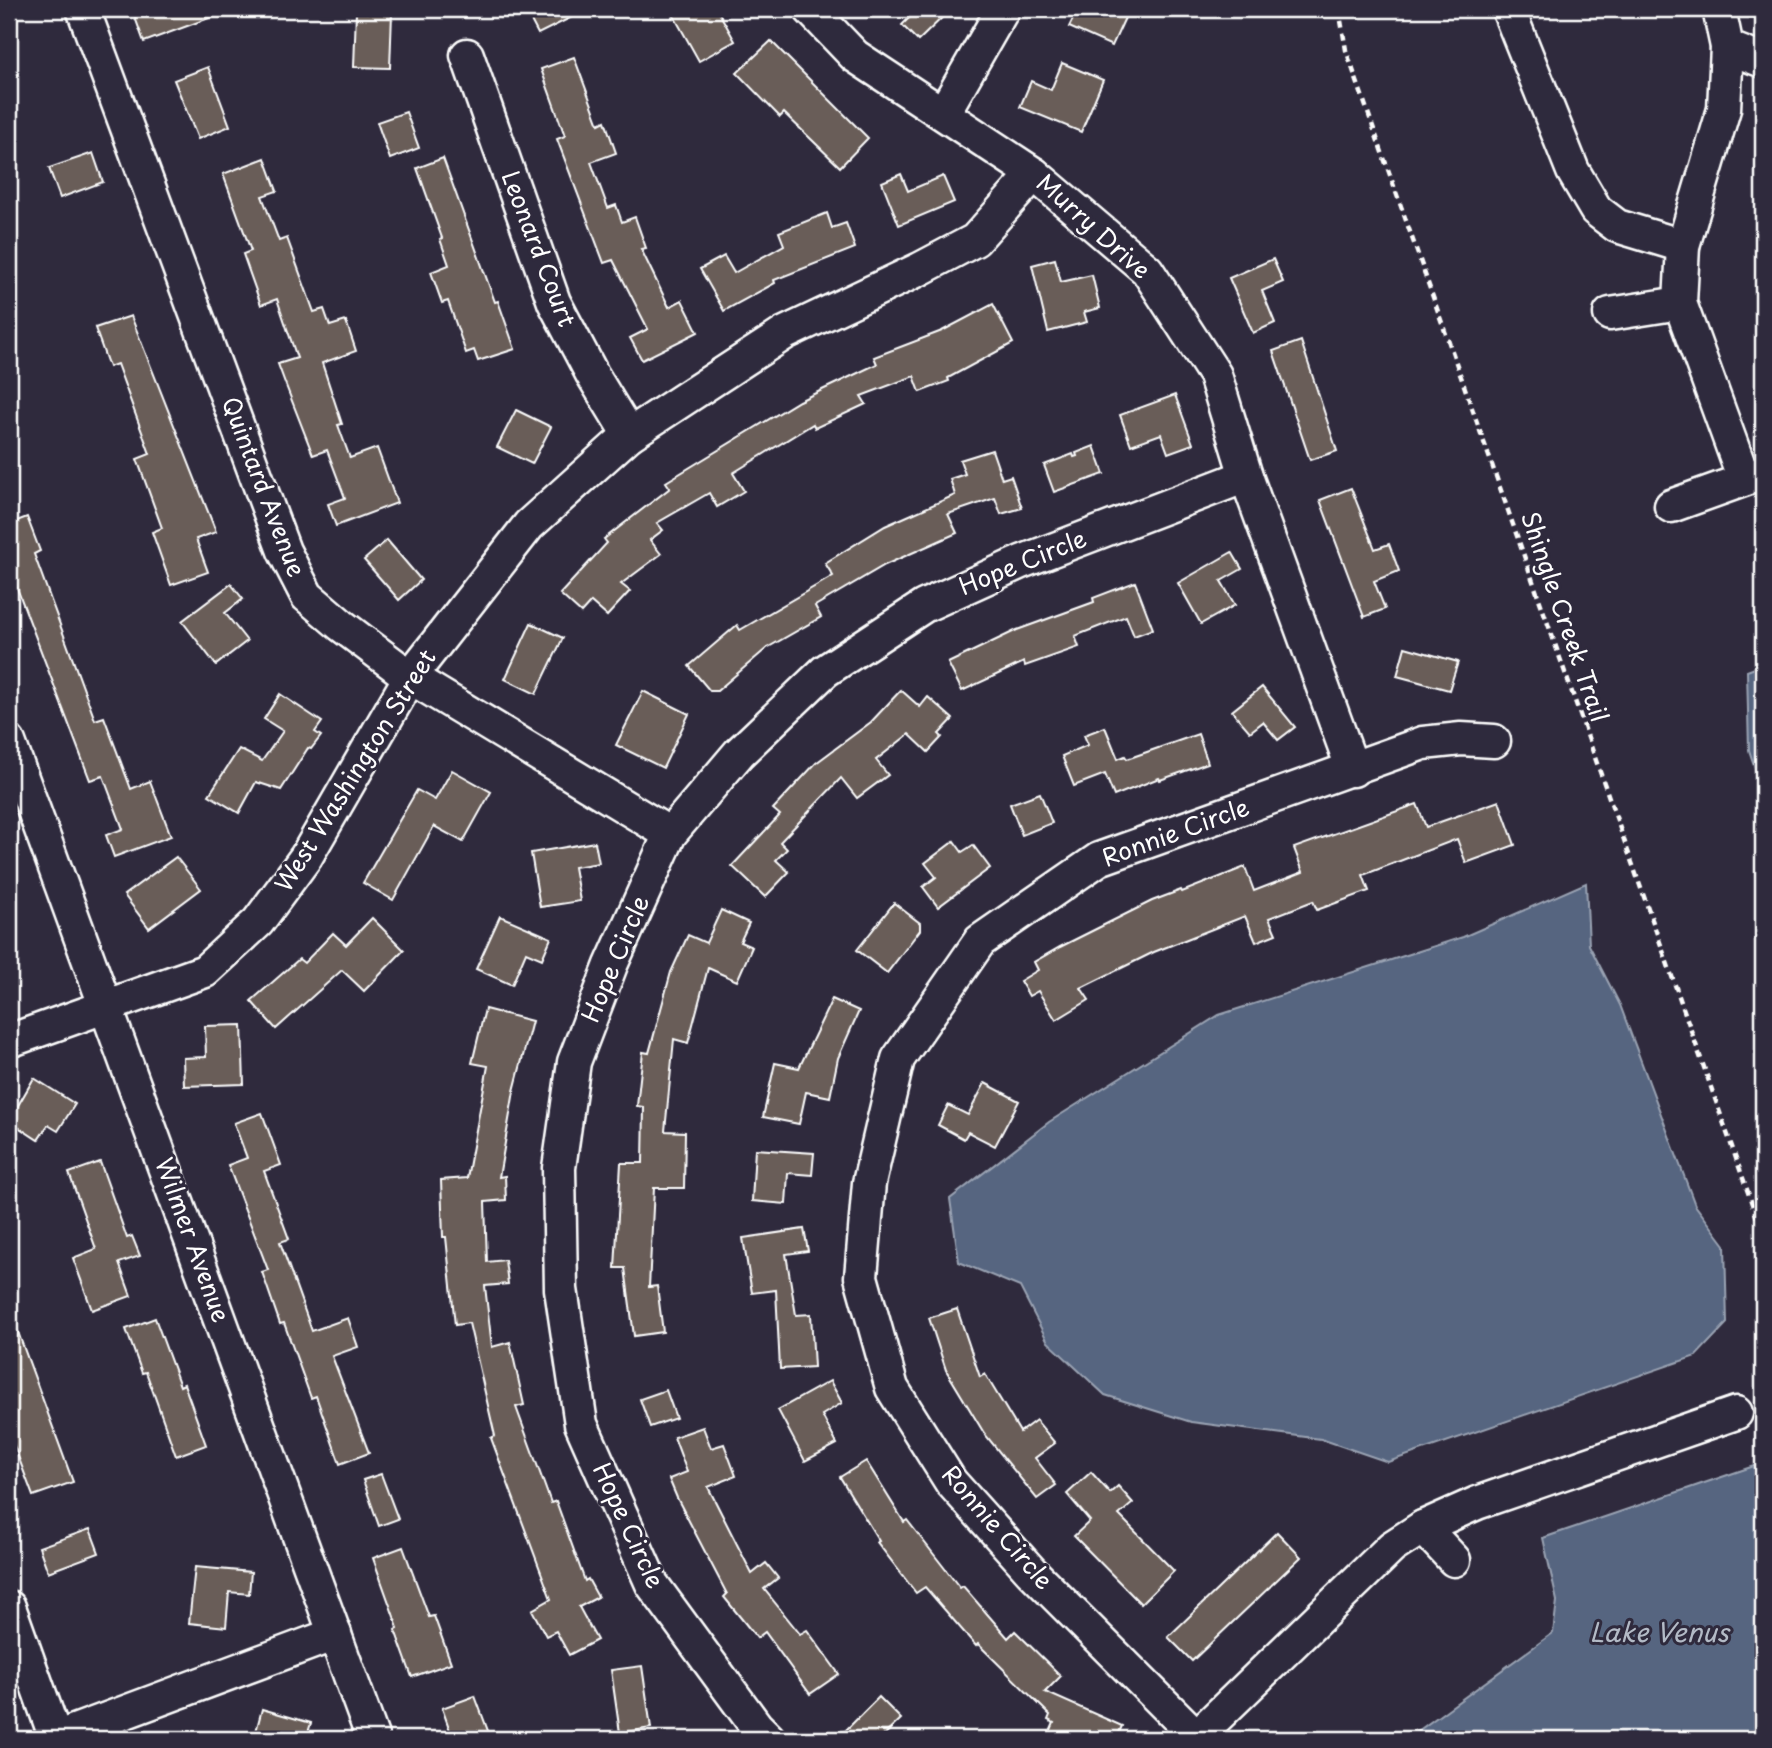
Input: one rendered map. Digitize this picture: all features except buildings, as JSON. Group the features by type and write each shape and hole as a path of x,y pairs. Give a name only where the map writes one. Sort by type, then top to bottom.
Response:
{"street":[{"name":"Quintard Avenue","path":"83,9 284,551 307,596 410,677 670,834"},
{"name":"Murry Drive","path":"810,9 855,56 1034,174 1147,270 1215,375 1246,477 1353,770"},
{"path":"944,113 1003,9"},
{"path":"1508,9 1573,171 1596,210 1616,226 1683,246"},
{"path":"1671,506 1754,476 1681,303 1683,246 1724,109 1727,47 1719,9"},
{"path":"1727,47 1763,61"},
{"name":"Leonard Court","path":"467,55 554,302 592,374 629,435"},
{"name":"West Washington Street","path":"9,1041 205,971 258,922 306,857 410,677 529,525 629,435 785,333 975,240 1034,174"},
{"path":"1610,314 1681,303"},
{"name":"Hope Circle","path":"756,1735 652,1584 581,1424 561,1289 559,1168 574,1062 611,965 670,834 739,753 825,671 923,606 1021,562 1246,477"},
{"name":"Ronnie Circle","path":"1196,1739 1031,1571 951,1482 892,1388 861,1278 869,1183 898,1059 980,941 1099,859 1423,743 1461,739 1494,741"},
{"name":"Wilmer Avenue","path":"9,742 373,1739"},
{"path":"1196,1739 1392,1547 1423,1527 1477,1503 1736,1413"},
{"path":"1423,1527 1454,1560"},
{"path":"9,1606 55,1739 335,1634"}],"path":[{"name":"Shingle Creek Trail","path":"1339,9 1346,50 1763,1235"}],"water":[{"path":"1763,665 1763,792 1749,750 1747,671"},
{"path":"1586,883 1589,945 1620,1005 1695,1205 1725,1245 1727,1323 1696,1356 1388,1462 1321,1439 1191,1422 1105,1395 1048,1342 1020,1287 959,1262 950,1199 1049,1122 1219,1015 1463,937"},
{"name":"Lake Venus","path":"1763,1463 1763,1739 1407,1739 1553,1633 1557,1601 1543,1538"}]}
